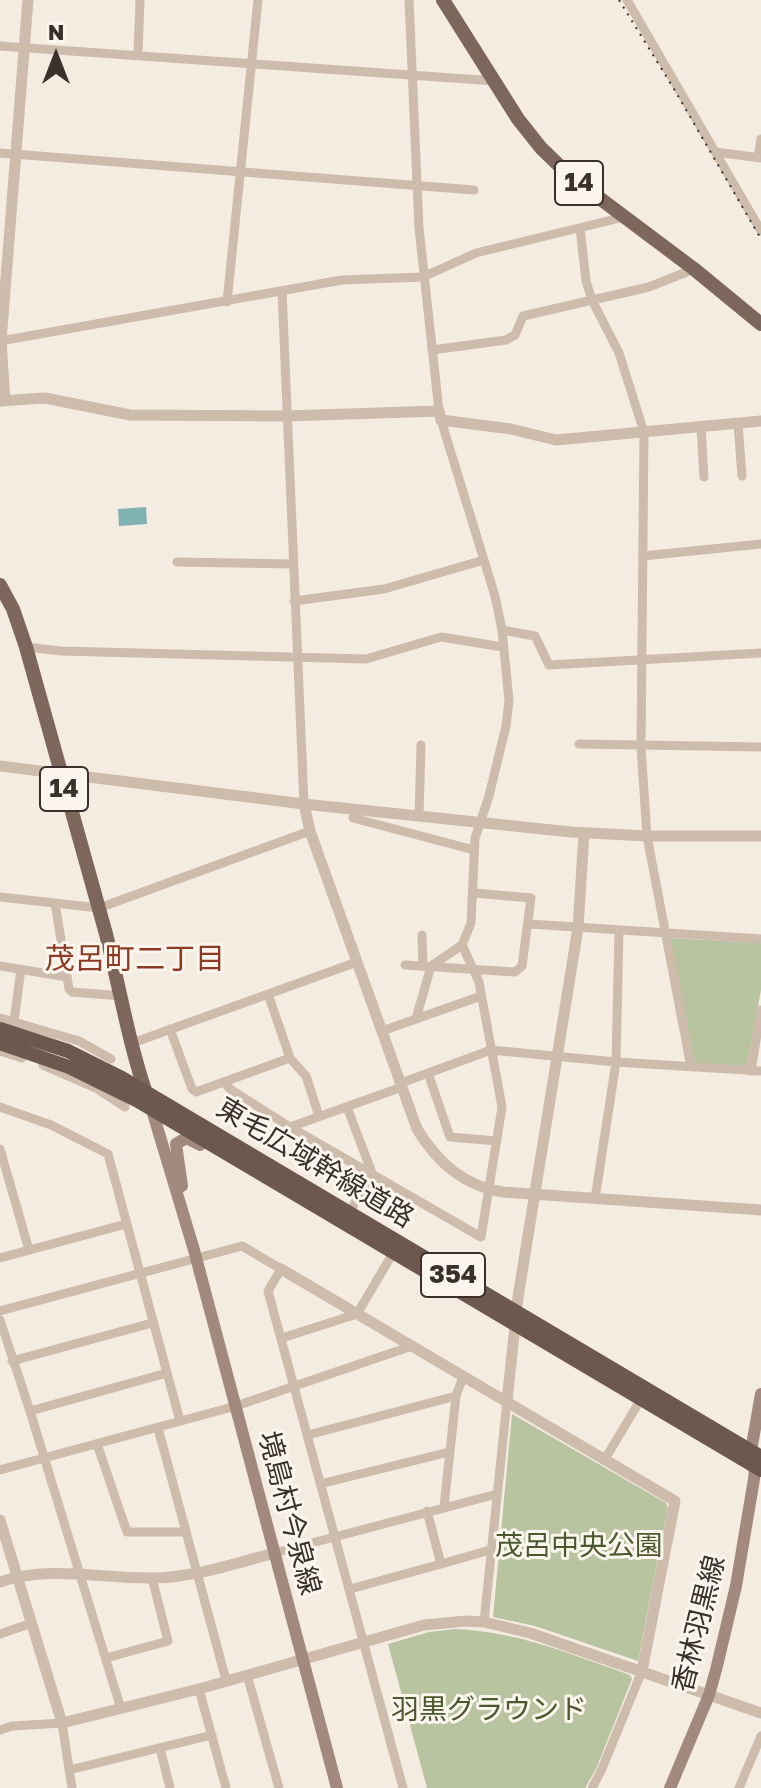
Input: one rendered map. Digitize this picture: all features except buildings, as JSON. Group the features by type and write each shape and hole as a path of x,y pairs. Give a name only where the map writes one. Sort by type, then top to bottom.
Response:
{"highway":[{"name":"東毛広域幹線道路","path":"0,1029 51,1044 99,1066 240,1162 758,1461"},
{"name":"東毛広域幹線道路","path":"0,1043 50,1059 102,1087 154,1104 349,1213 641,1399 758,1461"}],"main road":[{"name":"14","path":"443,0 518,119 541,148 570,176 694,269 761,324"},
{"name":"14","path":"0,585 13,609 26,647 154,1104"},
{"name":"14","path":"122,996 125,1022 154,1104"},
{"name":"境島村今泉線","path":"154,1104 182,1186 195,1254"},
{"name":"境島村今泉線","path":"154,1104 337,1788"},
{"path":"182,1186 175,1148 182,1138 240,1162"},
{"name":"香林羽黒線","path":"670,1788 709,1695 732,1607 758,1461 761,1394"}],"street":[{"path":"28,0 17,155 6,230 0,341 3,401 45,398 130,415 440,416 556,440 761,421"},
{"path":"138,54 140,0"},
{"path":"227,302 258,0"},
{"path":"409,0 423,277 440,416 502,630 509,700 506,726 474,850 471,923 462,945 427,966"},
{"path":"627,0 761,231"},
{"path":"0,46 495,81"},
{"path":"716,152 760,158 761,139"},
{"path":"0,153 474,190"},
{"path":"0,341 361,277 423,277 476,253 624,217"},
{"path":"580,228 586,281 592,300 619,353 644,432 641,747 647,836 691,1067"},
{"path":"432,350 506,340 515,335 523,316 649,287 694,269"},
{"path":"282,291 304,804 310,831 417,1129 436,1156 456,1175 490,1190 761,1210"},
{"path":"738,423 742,476"},
{"path":"701,427 704,477"},
{"path":"643,556 761,544"},
{"path":"294,601 384,589 484,560"},
{"path":"177,562 293,564"},
{"path":"502,630 535,636 549,665 642,657 761,653"},
{"path":"26,647 61,651 366,659 441,637 503,647"},
{"path":"579,744 761,747"},
{"path":"419,816 421,745"},
{"path":"0,766 480,824 647,836 761,836"},
{"path":"353,818 474,850"},
{"path":"0,897 99,908 310,831"},
{"path":"484,1622 515,1318 578,928 584,833"},
{"path":"405,965 515,972 522,966 531,898 474,893"},
{"path":"55,903 72,992 122,996"},
{"path":"529,924 761,939"},
{"path":"595,1199 616,1062 619,930"},
{"path":"416,1019 427,966 422,935"},
{"path":"224,1082 230,1089 290,1127 481,1237 502,1107 481,996 474,969 462,945"},
{"path":"138,1041 357,962"},
{"path":"0,966 67,977"},
{"path":"14,1021 21,969"},
{"path":"268,994 290,1058 306,1076 319,1116"},
{"path":"382,1031 481,996"},
{"path":"290,1127 491,1050 559,1058 756,1071 761,1010"},
{"path":"0,1018 79,1041 111,1059"},
{"path":"38,1029 51,1044"},
{"path":"170,1029 192,1089 196,1092 290,1058"},
{"path":"0,1051 102,1087 125,1107"},
{"path":"428,1073 450,1137 497,1141"},
{"path":"0,1107 51,1125 108,1154 180,1421"},
{"path":"347,1107 372,1173"},
{"path":"0,1149 29,1250"},
{"path":"349,1213 372,1173"},
{"path":"0,1258 126,1224"},
{"path":"0,1311 140,1274 195,1254 242,1246 676,1503 642,1671 592,1788"},
{"path":"282,1338 357,1314 393,1253"},
{"path":"281,1269 268,1291 403,1788"},
{"path":"0,1320 121,1709"},
{"path":"12,1361 152,1323"},
{"path":"0,1470 236,1406 412,1346"},
{"path":"30,1411 167,1373"},
{"path":"444,1506 456,1396 463,1377"},
{"path":"308,1435 456,1396"},
{"path":"605,1459 641,1399"},
{"path":"158,1428 226,1680"},
{"path":"97,1444 127,1532 185,1532"},
{"path":"320,1484 449,1452"},
{"path":"0,1582 50,1574 152,1578 197,1574 497,1494"},
{"path":"427,1511 441,1564"},
{"path":"0,1522 62,1723 72,1788"},
{"path":"350,1589 490,1550"},
{"path":"106,1658 168,1641 152,1578"},
{"path":"0,1730 12,1726 62,1723 199,1689 424,1625 466,1621 530,1633 761,1713"},
{"path":"0,1634 32,1623"},
{"path":"247,1675 279,1788"},
{"path":"199,1689 226,1788"},
{"path":"69,1770 212,1735"},
{"path":"739,1788 756,1764 761,1736"},
{"path":"160,1748 170,1788"}],"green space":[{"path":"670,938 761,943 761,990 747,1066 696,1064 694,1061"},
{"name":"茂呂中央公園","path":"512,1414 666,1503 668,1508 638,1661 535,1626 493,1617"},
{"name":"羽黒グラウンド","path":"455,1629 523,1639 630,1675 632,1679 596,1769 585,1788 427,1788 388,1644 429,1632"}],"water":[{"path":"146,507 147,524 119,526 118,509"}],"railway":[{"path":"619,0 761,239"}],"district":[{"name":"茂呂町二丁目","path":"135,959"}]}
